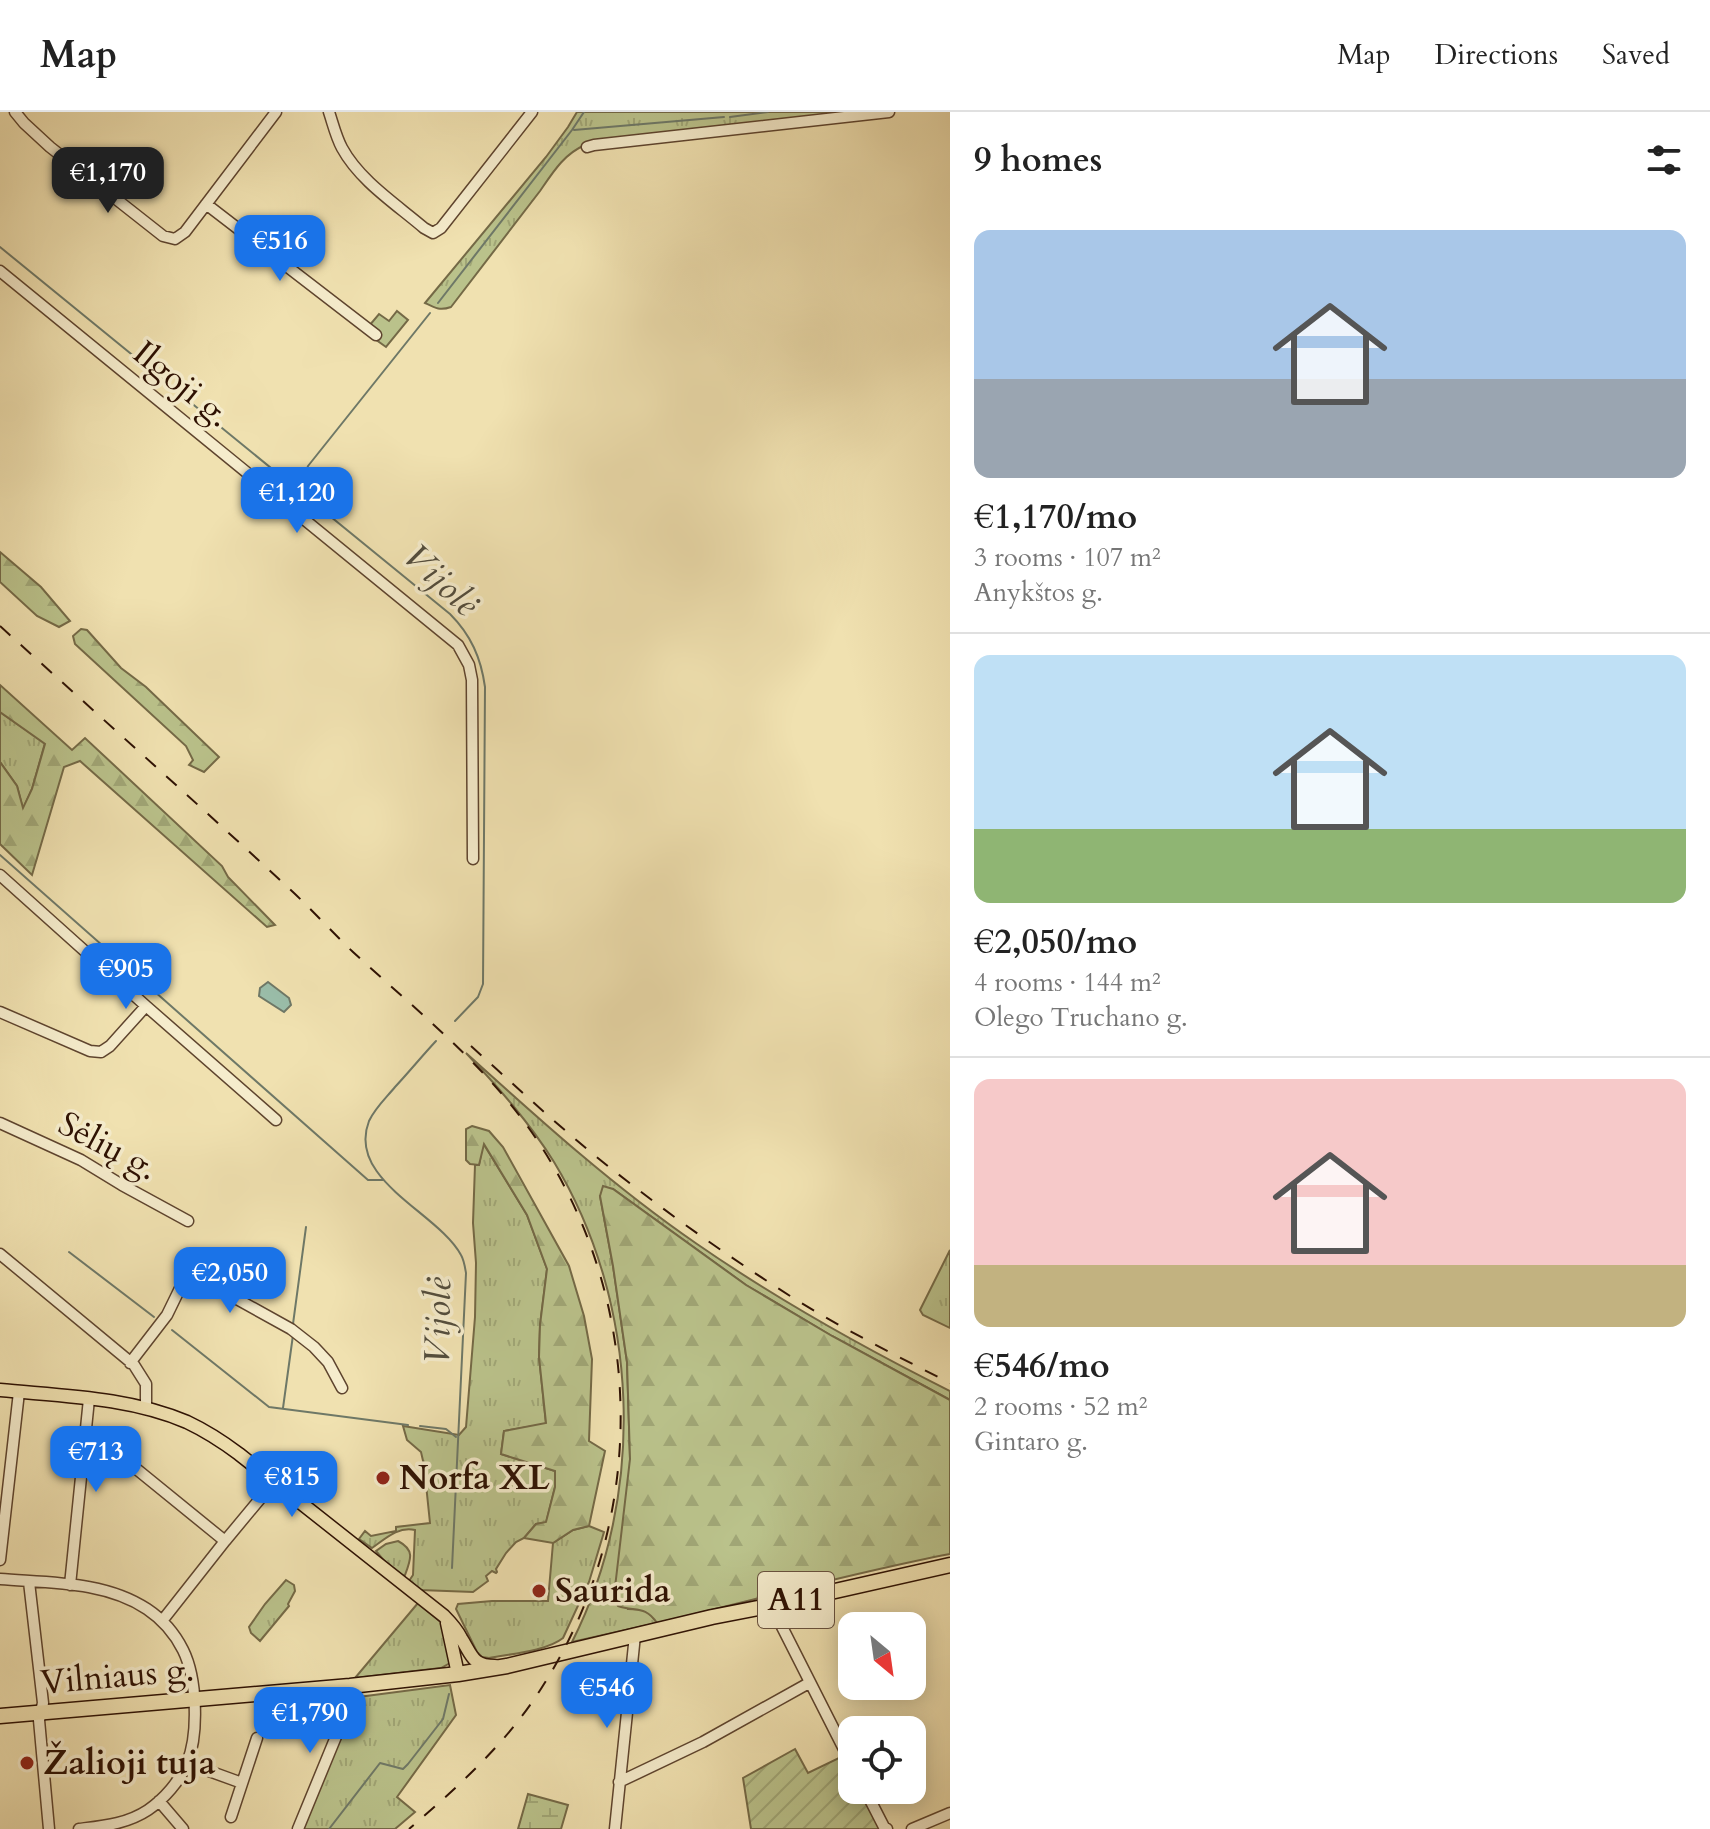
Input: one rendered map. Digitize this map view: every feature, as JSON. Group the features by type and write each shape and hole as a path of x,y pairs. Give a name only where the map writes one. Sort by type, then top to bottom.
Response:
{"highway":[{"name":"Vilniaus g.","path":"0,1716 350,1686 507,1666 772,1602 910,1564 950,1557"},
{"name":"Vilniaus g.","path":"772,1602 950,1565"}],"main road":[{"path":"0,1390 146,1408 209,1433 444,1616 477,1662 484,1666 507,1666"},
{"path":"444,1616 458,1674"}],"street":[{"path":"15,112 50,147 163,236 175,239 185,232 276,112"},
{"path":"329,112 341,147 352,162 372,184 433,233 441,228 532,112"},
{"path":"587,147 889,112"},
{"path":"206,204 376,335"},
{"name":"Ilgoji g.","path":"0,271 458,645 469,665 473,688 473,859"},
{"path":"0,875 276,1120"},
{"path":"0,1012 90,1051 101,1052 146,1006"},
{"name":"Sėlių g.","path":"0,1123 81,1160 188,1221"},
{"path":"0,1254 140,1372 146,1384 146,1408"},
{"path":"130,1363 167,1315 190,1273 291,1329 328,1362 342,1388"},
{"path":"0,1560 19,1392"},
{"path":"70,1585 89,1399"},
{"path":"86,1428 225,1541"},
{"path":"162,1621 274,1482"},
{"path":"0,1579 70,1585 124,1596 150,1610 184,1651 194,1699 192,1745 187,1763 174,1784 149,1809 127,1821 79,1829"},
{"path":"29,1582 43,1703 39,1723 49,1829"},
{"path":"772,1602 838,1739"},
{"path":"615,1829 635,1635"},
{"path":"619,1782 703,1742 809,1683"},
{"path":"298,1829 349,1705 350,1686"},
{"path":"231,1817 257,1738"},
{"path":"187,1763 242,1783"},
{"path":"159,1801 183,1829"},
{"path":"872,1804 887,1829"},
{"path":"912,1829 950,1813"}],"green space":[{"path":"577,112 852,112 585,145 560,164 451,307 444,309 425,303 546,157"},
{"path":"397,311 408,320 386,347 375,339 369,326 379,314 389,321"},
{"path":"0,552 41,587 70,621 59,627 37,616 0,582"},
{"path":"81,629 87,630 121,668 146,687 219,757 204,772 189,765 193,760 186,746 75,644 73,636"},
{"path":"0,685 72,750 85,738 222,866 228,877 275,925 267,927 80,761 64,767 32,875 0,844 0,762 17,786 23,808 45,744 0,712"},
{"path":"0,712 45,743 23,809 17,786 0,762"},
{"path":"466,1053 607,1176 697,1244 821,1322 950,1391 950,1400 746,1285 613,1189 600,1196 627,1362 630,1459 628,1609 645,1611 657,1623 572,1642 596,1585 613,1525 622,1463 623,1400 617,1337 604,1276 583,1217 554,1162 513,1105"},
{"path":"472,1126 489,1131 503,1147 569,1266 584,1316 592,1359 589,1441 605,1451 589,1526 573,1530 553,1543 524,1538 536,1524 546,1522 555,1487 555,1471 501,1454 504,1431 546,1423 539,1357 547,1269 527,1215 484,1144 479,1165 466,1160 466,1129"},
{"path":"483,1143 527,1215 547,1269 539,1357 546,1424 504,1431 501,1454 555,1471 555,1487 546,1523 536,1524 516,1542 506,1553 497,1572 492,1571 486,1576 488,1581 473,1592 420,1590 409,1581 413,1575 415,1530 397,1532 372,1548 359,1539 365,1531 371,1536 396,1531 396,1527 430,1523 421,1452 407,1440 403,1426 459,1435 466,1427 475,1317 475,1165 479,1165"},
{"path":"603,1186 613,1189 746,1285 950,1400 950,1554 657,1623 644,1611 618,1606 614,1596 630,1459 627,1362 600,1196"},
{"path":"950,1250 950,1328 923,1315 920,1310"},
{"path":"589,1526 604,1532 589,1582 563,1638 538,1649 482,1657 456,1609 458,1604 548,1601 553,1543 573,1530"},
{"path":"398,1541 410,1555 405,1575 401,1577 376,1551"},
{"path":"286,1580 294,1585 295,1591 289,1606 260,1641 249,1627"},
{"path":"418,1603 443,1624 450,1663 441,1668 355,1678"},
{"path":"450,1685 456,1715 397,1797 415,1812 395,1829 298,1829 351,1698"},
{"path":"795,1749 808,1773 838,1758 838,1804 869,1804 882,1829 751,1829 743,1778"},
{"path":"528,1794 568,1805 561,1829 518,1829"}],"shaded area":[{"path":"268,982 289,998 291,1005 284,1012 259,996 260,988"}],"waterway":[{"path":"438,303 584,112"},
{"path":"730,117 768,112"},
{"path":"574,130 724,117"},
{"name":"Vijolė","path":"0,247 450,614 469,639 478,657 485,687 483,984 478,997 455,1021"},
{"path":"305,492 303,479 308,466 430,313"},
{"path":"0,855 368,1180 383,1180"},
{"name":"Vijolė","path":"436,1041 374,1112 365,1142 371,1161 382,1178 450,1240 465,1266 452,1568"},
{"path":"293,1324 306,1227"},
{"path":"69,1252 154,1317"},
{"path":"172,1330 269,1407 408,1425"},
{"path":"283,1408 293,1335"},
{"path":"420,1426 446,1429 456,1437"},
{"name":"Vijolė","path":"329,1829 380,1763 403,1769 408,1764 443,1719 449,1694"}],"railway":[{"path":"0,626 294,893 476,1065 539,1143 574,1206 600,1273 615,1342 621,1413 616,1483 602,1553 578,1620 530,1705 482,1762 409,1829"},
{"path":"471,1046 587,1149 715,1246 858,1336 950,1383"}],"place":[{"name":"Norfa XL","path":"383,1478"},
{"name":"Saurida","path":"539,1591"},
{"name":"Žalioji tuja","path":"27,1763"}]}
